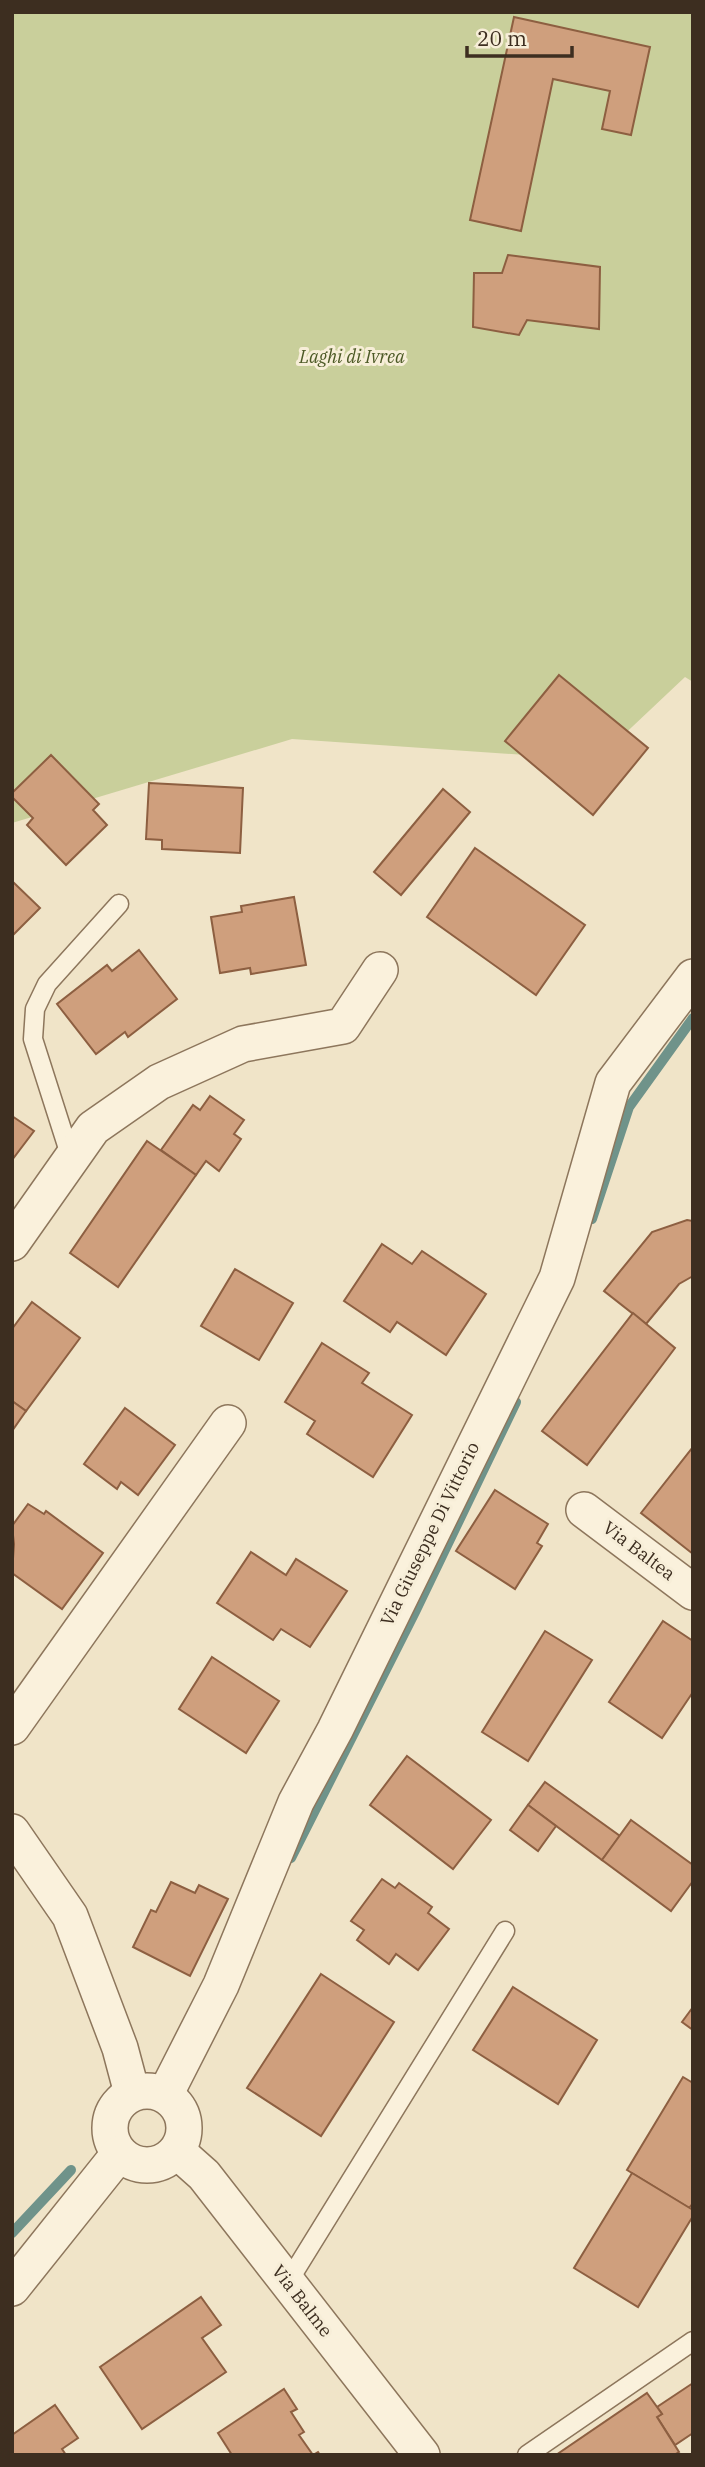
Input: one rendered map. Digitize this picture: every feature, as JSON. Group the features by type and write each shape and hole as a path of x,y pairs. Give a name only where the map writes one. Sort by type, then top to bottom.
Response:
{"street":[{"path":"12,1243 93,1128 159,1082 243,1044 342,1026 380,970"},
{"name":"Via Giuseppe Di Vittorio","path":"148,2094 221,1985 296,1801 335,1730 557,1278 613,1083 693,977"},
{"path":"12,1727 228,1423"},
{"name":"Via Baltea","path":"584,1510 693,1592"},
{"path":"12,1832 70,1916 120,2048 148,2094 180,2110 185,2131 177,2151 160,2164 138,2165 119,2154 109,2132 114,2109 148,2094"},
{"name":"Via Balme","path":"177,2151 204,2175 422,2455"},
{"path":"12,2288 119,2154"}],"lane":[{"path":"71,1158 33,1039 35,1009 47,984 119,904"},
{"path":"288,2282 505,1931"},
{"path":"527,2455 693,2341"}],"green space":[{"name":"Laghi di Ivrea","path":"12,12 693,12 693,682 685,677 597,760 292,739 12,823"}],"building":[{"path":"514,17 650,47 631,135 602,129 610,91 553,79 521,231 470,220"},
{"path":"508,255 600,267 599,329 527,320 519,335 473,327 474,273 502,273"},
{"path":"559,675 648,748 593,815 505,741"},
{"path":"51,755 99,804 93,810 107,825 66,865 27,825 33,818 12,797 12,793"},
{"path":"149,783 243,788 240,853 162,849 162,840 146,839"},
{"path":"443,789 470,812 401,895 374,872"},
{"path":"475,848 585,925 536,995 427,917"},
{"path":"12,881 40,908 12,936"},
{"path":"294,897 306,965 251,974 250,968 220,973 211,917 242,912 241,906"},
{"path":"139,950 177,999 128,1037 125,1032 96,1054 57,1004 107,965 112,971"},
{"path":"210,1096 244,1120 234,1134 241,1139 219,1171 206,1161 196,1175 161,1150 193,1105 200,1110"},
{"path":"12,1116 34,1131 12,1160"},
{"path":"147,1141 196,1175 118,1287 70,1253"},
{"path":"687,1220 693,1221 693,1276 679,1284 646,1324 604,1291 652,1232"},
{"path":"382,1244 412,1264 422,1251 486,1294 446,1355 397,1322 390,1332 344,1301"},
{"path":"235,1269 293,1303 259,1360 201,1326"},
{"path":"32,1302 80,1338 26,1411 12,1401 12,1329"},
{"path":"633,1313 675,1348 587,1465 542,1431"},
{"path":"322,1343 369,1373 362,1383 412,1415 373,1477 307,1434 315,1421 285,1402"},
{"path":"12,1401 26,1411 12,1431"},
{"path":"125,1408 175,1445 138,1495 121,1482 117,1489 84,1464"},
{"path":"693,1447 693,1554 641,1513"},
{"path":"495,1490 548,1524 537,1543 542,1546 515,1589 456,1551"},
{"path":"28,1504 44,1514 46,1511 103,1553 62,1609 12,1573 12,1526"},
{"path":"251,1552 286,1575 296,1559 347,1591 310,1647 281,1629 273,1640 217,1603"},
{"path":"663,1621 693,1641 693,1692 662,1738 609,1702"},
{"path":"545,1631 592,1660 528,1761 482,1732"},
{"path":"212,1657 279,1701 246,1753 179,1709"},
{"path":"407,1756 491,1820 453,1869 370,1805"},
{"path":"545,1782 620,1836 602,1860 528,1805"},
{"path":"528,1805 556,1826 538,1851 510,1830"},
{"path":"631,1820 693,1865 693,1881 671,1911 602,1860"},
{"path":"382,1879 395,1888 399,1883 432,1907 428,1913 449,1929 418,1970 396,1954 389,1964 357,1940 364,1930 351,1921"},
{"path":"171,1882 195,1893 199,1885 228,1899 190,1976 133,1947 151,1910 156,1912"},
{"path":"321,1974 394,2022 321,2136 247,2088"},
{"path":"513,1987 597,2040 558,2104 473,2050"},
{"path":"693,2007 693,2030 682,2022"},
{"path":"683,2077 693,2083 693,2203 689,2208 627,2170"},
{"path":"632,2173 693,2210 693,2216 638,2307 574,2268"},
{"path":"201,2297 221,2325 202,2338 226,2372 142,2429 100,2367"},
{"path":"693,2383 693,2433 675,2445 657,2417 662,2414 657,2407"},
{"path":"284,2389 297,2409 291,2412 304,2432 299,2435 313,2455 232,2455 218,2433"},
{"path":"647,2393 662,2414 657,2417 679,2452 674,2455 556,2455"},
{"path":"55,2405 78,2438 62,2449 66,2455 12,2455 12,2435"}],"waterway":[{"path":"592,1219 629,1107 693,1018"},
{"path":"291,1858 415,1612 516,1402"},
{"path":"12,2233 71,2170"}]}
